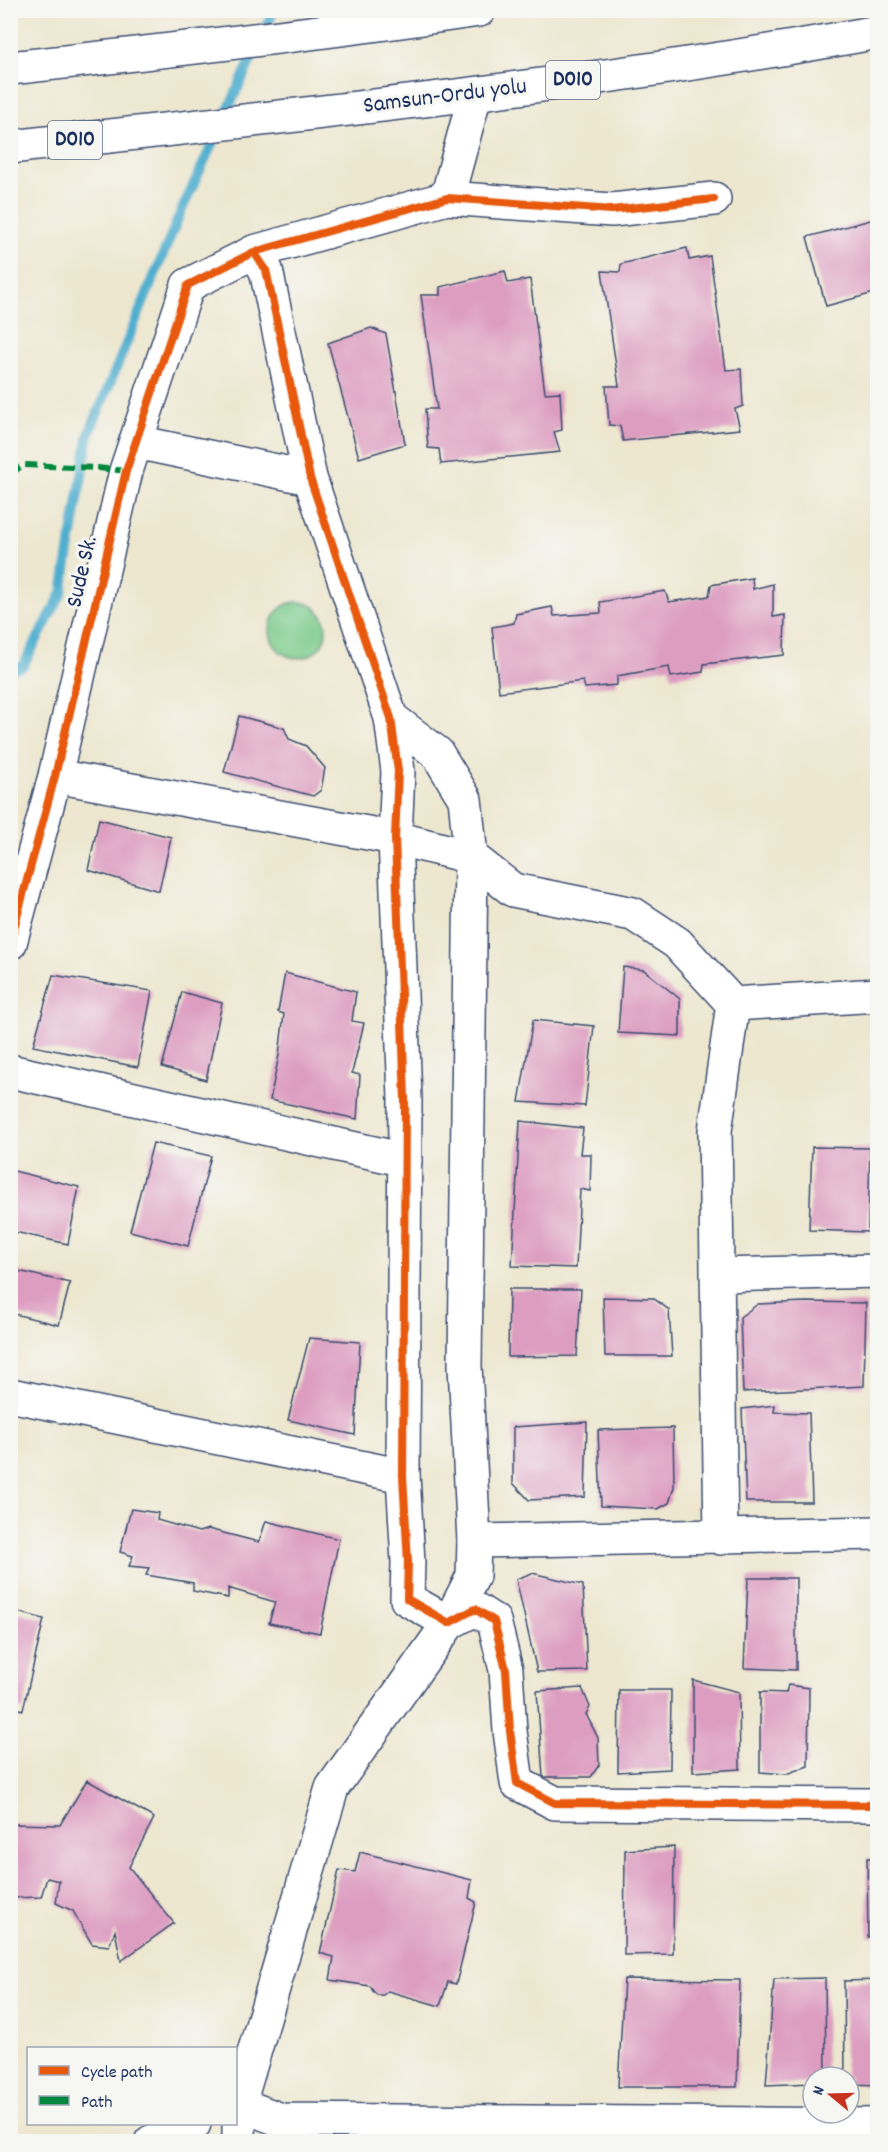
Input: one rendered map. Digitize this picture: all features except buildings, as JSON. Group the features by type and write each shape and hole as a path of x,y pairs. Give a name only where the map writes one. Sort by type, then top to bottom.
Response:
{"main road":[{"path":"10,68 188,49 479,10"},
{"name":"Samsun-Ordu yolu","path":"10,147 475,94 878,32"},
{"path":"447,198 475,94"},
{"name":"Sude Sk.","path":"10,943 55,776 126,471 188,285 254,252 447,198 612,210 714,199"},
{"path":"254,252 266,270 310,478 391,718 398,771 395,838 405,1099 403,1476 408,1562 407,1599 449,1623"},
{"path":"136,442 310,478"},
{"path":"239,2142 237,2105 332,1788 449,1623 472,1576 474,1541 465,1366 471,856 465,799 437,753 391,718"},
{"path":"55,776 395,838 471,856 513,890 633,914 677,943 733,1004"},
{"path":"733,1004 878,995"},
{"path":"721,1538 715,1131 733,1004"},
{"path":"10,1071 405,1160"},
{"path":"717,1275 878,1271"},
{"path":"10,1395 403,1476"},
{"path":"474,1541 721,1538 878,1533"},
{"path":"449,1623 475,1609 494,1621 506,1670 510,1731 517,1783 555,1803 878,1805"},
{"path":"237,2105 281,2120 878,2125"},
{"path":"151,2142 192,2125"}],"green space":[{"path":"298,602 313,607 321,615 326,630 321,645 313,653 298,658 283,653 275,645 270,630 275,615 283,607"}],"waterway":[{"path":"10,670 23,666 62,593 89,434 179,216 274,10"}],"marked path":[{"path":"10,474 23,465 126,471"}],"cycle path":[{"path":"10,943 55,776 126,471 188,285 254,252 447,198 612,210 714,199"},
{"path":"254,252 266,270 310,478 391,718 398,771 395,838 405,1099 403,1476 408,1562 407,1599 449,1623 475,1609 494,1621 506,1670 510,1731 517,1783 555,1803 878,1805"}]}
